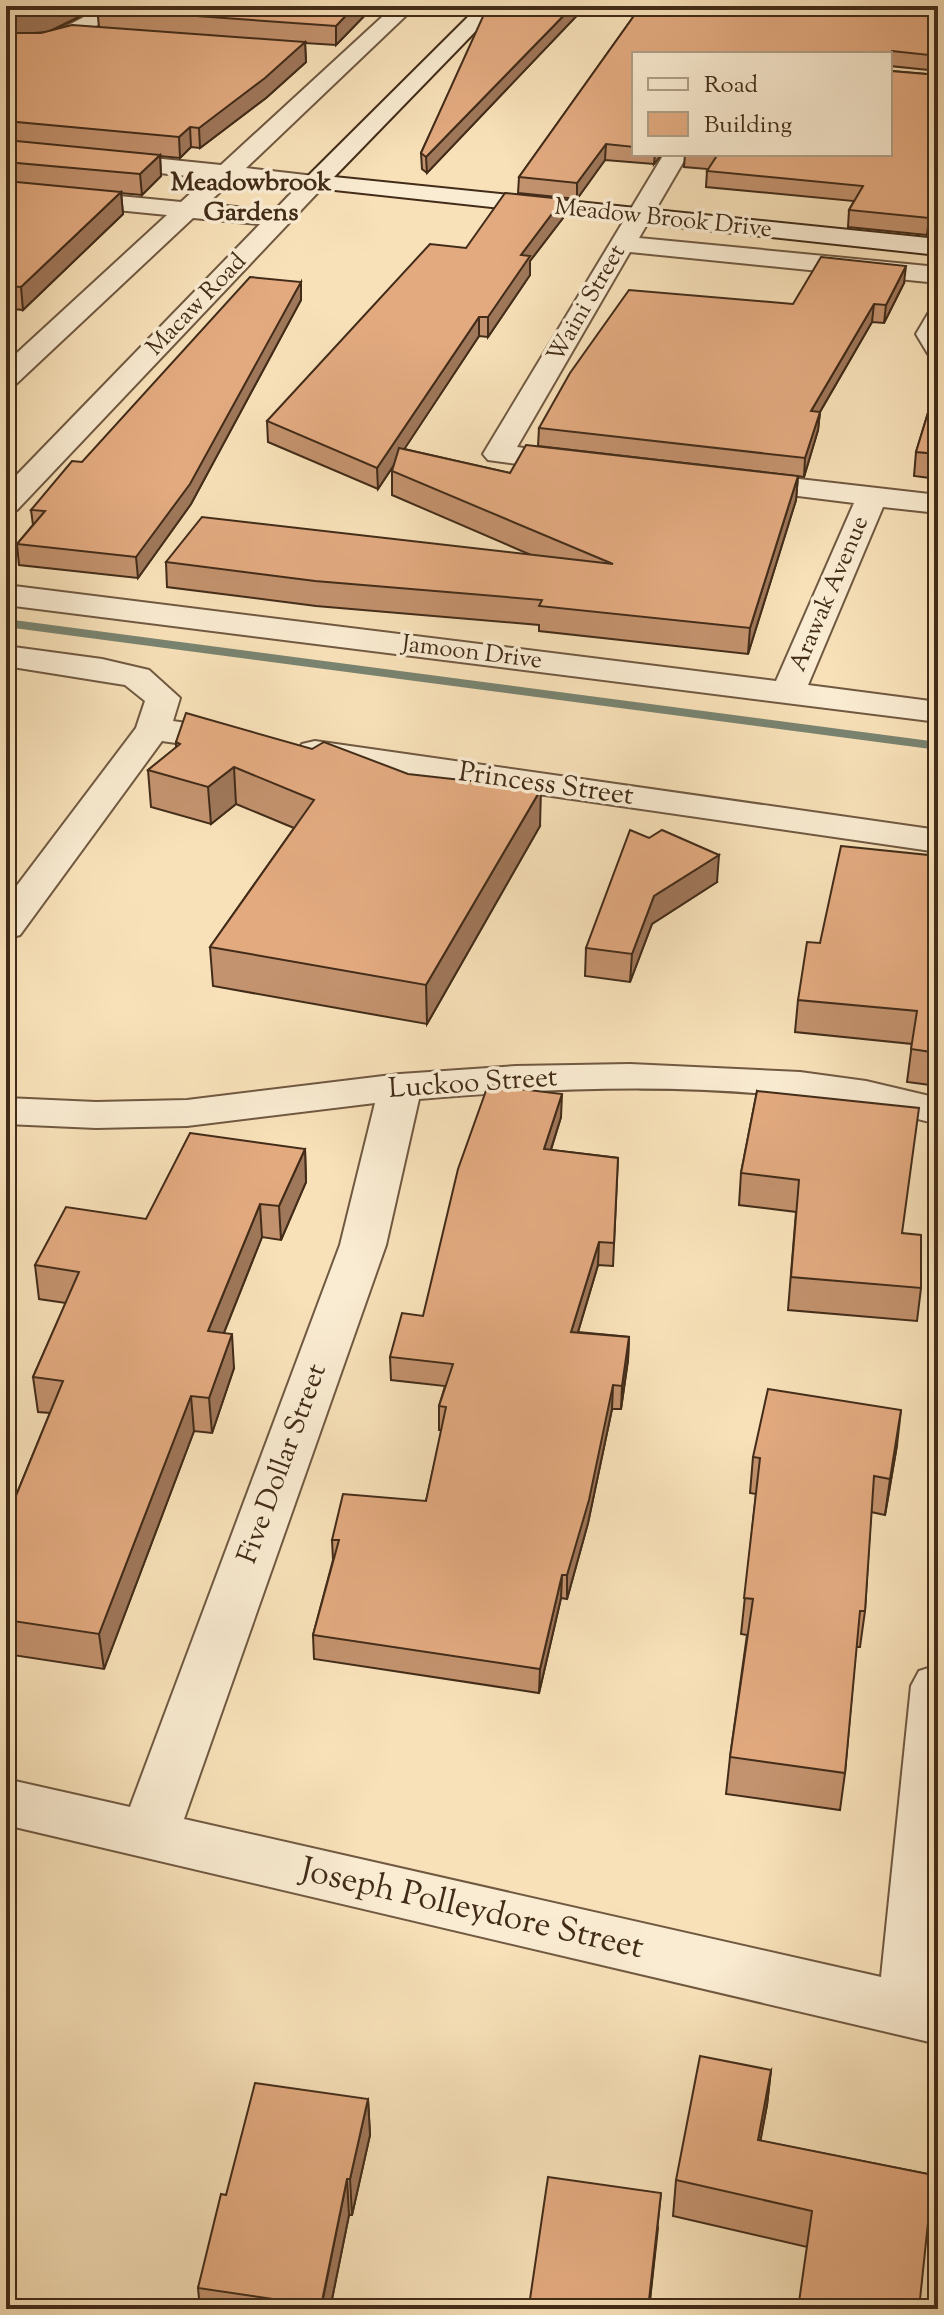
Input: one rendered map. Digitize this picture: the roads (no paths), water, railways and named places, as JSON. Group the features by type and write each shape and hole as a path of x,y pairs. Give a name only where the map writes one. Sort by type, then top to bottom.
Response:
{"street":[{"path":"11,367 227,173 406,6"},
{"name":"Macaw Road","path":"6,504 315,182 490,6"},
{"path":"6,43 57,41 74,35 97,16"},
{"path":"74,35 106,38"},
{"path":"323,54 354,56"},
{"name":"Meadow Brook Drive","path":"6,150 938,247"},
{"name":"Waini Street","path":"607,466 498,454 675,156"},
{"path":"6,192 280,219"},
{"path":"622,244 938,275"},
{"path":"938,318 930,334 938,348"},
{"path":"716,479 938,504"},
{"name":"Arawak Avenue","path":"788,692 872,497"},
{"name":"Jamoon Drive","path":"6,595 938,712"},
{"path":"6,656 137,677 163,698 153,729 6,927"},
{"name":"Princess Street","path":"153,729 938,841"},
{"name":"Luckoo Street","path":"6,1111 78,1116 167,1114 245,1109 400,1087 526,1078 748,1082 857,1092 938,1111"},
{"name":"Five Dollar Street","path":"149,1835 363,1245 400,1087"},
{"path":"923,2014 938,1686"},
{"name":"Joseph Polleydore Street","path":"6,1802 923,2014"}],"waterway":[{"path":"6,623 938,746"}],"district":[{"name":"Meadowbrook Gardens","path":"251,198"}]}
